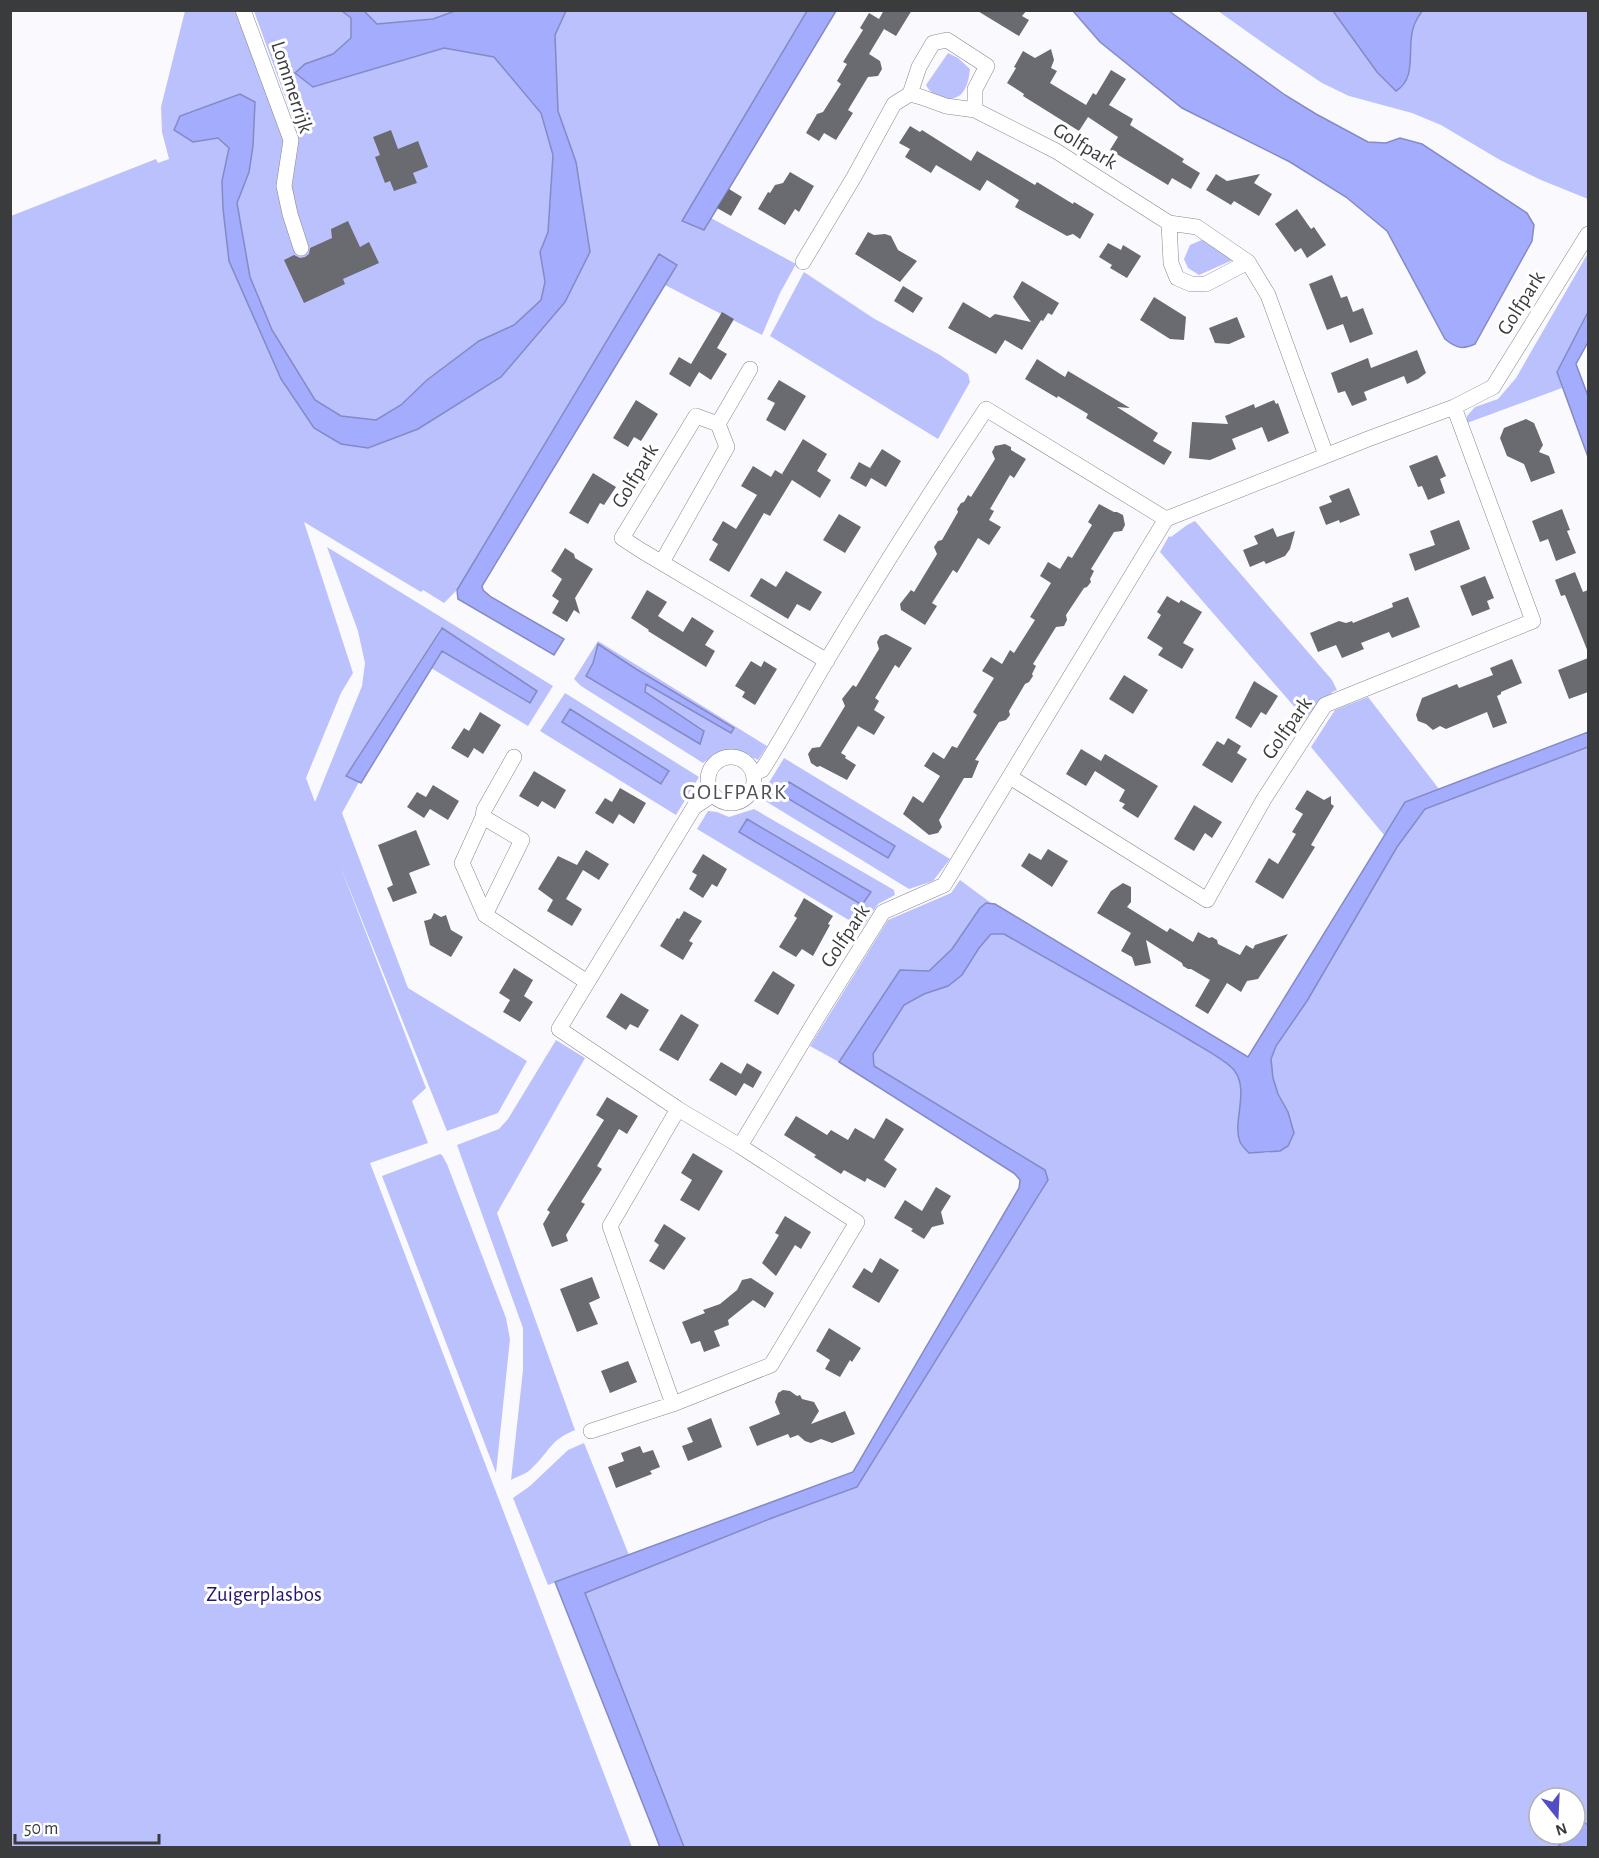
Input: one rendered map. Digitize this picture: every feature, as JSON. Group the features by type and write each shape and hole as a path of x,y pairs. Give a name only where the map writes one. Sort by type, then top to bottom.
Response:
{"street":[{"name":"Lommerrijk","path":"243,10 291,140 284,186 301,248"},
{"path":"803,262 894,104 910,94 919,68 933,43 947,40 987,66 975,89 975,110"},
{"name":"Golfpark","path":"910,94 946,106 975,110 1056,151 1169,223 1197,227 1248,262 1268,295 1326,455"},
{"path":"1169,223 1171,262 1177,278 1191,284 1206,284 1248,262"},
{"name":"Golfpark","path":"740,1146 884,912 944,885 1166,519 1454,407 1493,387 1588,234"},
{"path":"662,562 727,447 718,424 750,369"},
{"name":"Golfpark","path":"1010,777 1207,900 1264,799 1325,705 1533,621 1454,407"},
{"path":"754,773 762,770 933,488 986,409 1166,519"},
{"name":"Golfpark","path":"718,424 696,416 622,538 827,661"},
{"path":"514,757 484,810 483,818 462,863 485,915 586,982"},
{"path":"733,757 746,762 754,773 755,783 752,793 740,803 724,803 712,795 708,786 707,778 710,769 720,759 733,757"},
{"path":"591,1431 673,1404 771,1365 857,1222 740,1146 678,1109 559,1029 694,807 712,795"},
{"path":"483,818 522,840 485,915"},
{"path":"673,1404 610,1226 678,1109"}],"green space":[{"name":"Zuigerplasbos","path":"185,11 237,11 282,123 293,119 254,11 342,11 351,18 351,38 333,54 305,64 334,81 444,48 477,54 564,11 807,11 682,221 704,230 711,218 796,264 780,293 762,335 665,285 676,265 659,254 457,590 444,603 423,590 421,592 304,522 353,673 341,693 306,778 315,802 362,686 365,663 358,631 327,547 553,686 528,726 431,668 442,651 529,703 537,691 441,628 346,775 359,782 342,813 408,988 527,1061 498,1113 447,1131 339,863 426,1088 412,1101 428,1143 370,1163 632,1847 11,1848 11,216 156,159 158,163 169,159 162,132 161,107"},
{"path":"364,11 455,11 433,19 376,24"},
{"path":"1218,11 1333,11 1377,72 1396,91 1408,78 1412,31 1422,11 1588,11 1588,199 1500,160 1441,125 1412,113 1349,96 1322,83"},
{"path":"948,53 958,58 970,69 963,92 959,96 948,99 933,93 926,85"},
{"path":"1204,239 1235,259 1199,275 1188,268 1184,259 1190,245"},
{"path":"1588,253 1588,312 1557,372 1562,388 1467,423 1467,416 1475,407 1498,399 1516,378"},
{"path":"804,272 873,318 940,355 968,374 970,382 938,439 770,336"},
{"path":"1195,521 1332,680 1337,690 1316,706 1305,719 1160,552 1169,536 1171,537"},
{"path":"598,641 767,746 758,760 735,751 724,751 703,763 581,686 574,679","holes":["598,645 731,733 646,683 645,692 704,730 699,744 586,676 593,663"]},
{"path":"565,693 699,777 676,815 540,731","holes":["570,709 669,772 662,784 563,722"]},
{"path":"1368,697 1439,789 1405,802 1384,835 1311,747 1335,710"},
{"path":"1588,747 1588,1847 659,1847 576,1624 585,1593 857,1486 1041,1192 865,1077 876,1067 872,1054 904,1005 924,994 948,986 991,933 1004,934 1225,1062 1234,1070 1239,1082 1249,1153 1281,1150 1288,1112 1278,1094 1271,1059 1276,1046 1307,1001 1397,847 1425,808"},
{"path":"784,758 950,859 933,881 909,889 762,799 762,794","holes":["789,782 895,846 888,858 783,795"]},
{"path":"754,809 894,890 895,895 878,904 862,928 697,829 708,811 729,817","holes":["747,819 861,905 740,832"]},
{"path":"960,880 991,903 986,903 980,908 952,949 929,971 900,970 839,1062 810,1046 888,920 951,893"},
{"path":"556,1040 585,1058 497,1213 575,1430 555,1442 530,1470 511,1480 523,1370 523,1328 457,1145 499,1129 508,1119"},
{"path":"440,1154 447,1164 506,1318 510,1339 496,1473 382,1176"},
{"path":"584,1443 629,1555 548,1585 513,1498 530,1486 568,1450"}],"shaded area":[{"path":"342,11 364,11 377,24 433,19 455,11 566,11 555,35 558,111 576,162 590,252 565,302 501,377 418,429 368,448 341,444 314,428 281,379 229,261 222,181 229,148 218,138 193,142 174,130 180,116 240,94 255,102 249,172 237,203 250,277 272,330 315,400 341,416 376,420 401,405 427,380 479,341 514,325 541,300 545,282 540,252 548,232 553,155 541,113 494,57 444,48 313,87 295,73 305,64 333,54 351,38 351,18"},
{"path":"807,11 836,11 704,230 682,221"},
{"path":"1073,11 1169,11 1285,95 1316,114 1368,142 1386,143 1400,138 1422,144 1527,213 1534,225 1532,241 1475,344 1459,347 1445,339 1387,231 1346,197 1290,162 1182,108 1100,42"},
{"path":"1333,11 1422,11 1413,30 1409,73 1402,86 1396,91 1377,72"},
{"path":"659,254 677,265 482,586 491,597 564,639 554,655 458,599 457,590"},
{"path":"1588,312 1588,342 1576,364 1588,396 1588,457 1557,372"},
{"path":"442,628 537,691 530,703 442,651 361,783 346,776"},
{"path":"598,644 734,728 731,733 646,684 645,692 704,731 700,744 586,676 593,663"},
{"path":"570,709 669,771 661,784 562,722"},
{"path":"1588,732 1588,747 1425,809 1397,847 1307,1001 1276,1046 1271,1059 1273,1078 1278,1094 1288,1112 1294,1133 1288,1146 1280,1151 1249,1153 1241,1143 1238,1125 1241,1087 1234,1070 1225,1062 1004,934 991,934 962,975 948,986 924,994 904,1005 873,1054 874,1066 1045,1170 1048,1180 857,1487 772,1518 585,1593 684,1847 660,1847 555,1582 853,1472 1019,1188 1020,1180 1014,1173 839,1062 900,970 929,971 952,949 980,908 986,903 995,904 1248,1057 1405,802"},
{"path":"789,782 895,846 888,858 782,795"},
{"path":"747,819 871,892 862,905 739,832"},
{"path":"1588,1825 1588,1847 1557,1847 1587,1846"}],"building":[{"path":"884,10 912,10 896,36 884,29 869,54 880,61 882,69 878,76 868,77 848,110 853,113 836,140 824,133 819,141 806,133 817,114 823,112 841,84 837,81 847,64 843,62 863,30 860,28 869,13 879,19"},
{"path":"976,10 1027,10 1022,16 1029,20 1019,36"},
{"path":"1051,49 1054,60 1051,68 1057,71 1050,83 1086,105 1093,93 1096,95 1111,70 1126,79 1109,105 1133,119 1130,125 1184,159 1182,162 1200,173 1191,189 1172,178 1168,185 1110,150 1118,137 1088,117 1079,131 1023,96 1024,94 1007,83 1023,51 1035,58"},
{"path":"910,126 920,132 922,130 971,161 977,151 1035,185 1037,182 1094,214 1080,239 1073,234 1067,236 1015,207 1019,200 987,180 980,191 936,165 931,173 905,157 910,149 899,143"},
{"path":"391,130 398,149 418,141 428,167 413,173 417,183 394,191 390,181 385,183 375,157 380,155 373,137"},
{"path":"790,172 814,186 799,212 795,209 785,225 758,209 768,192 770,193 775,185 783,183"},
{"path":"1216,174 1227,181 1260,174 1254,183 1272,194 1259,216 1234,201 1231,205 1206,190"},
{"path":"729,189 742,197 731,216 717,208"},
{"path":"1297,209 1311,229 1314,227 1326,245 1307,258 1301,248 1295,252 1275,224"},
{"path":"348,221 360,247 369,242 379,263 343,279 345,284 304,303 284,260 294,255 300,258 305,257 309,254 310,248 332,238 331,229"},
{"path":"868,232 874,235 891,236 898,250 917,261 900,282 855,254"},
{"path":"1108,243 1121,250 1123,245 1141,256 1127,278 1110,268 1112,265 1099,257"},
{"path":"1332,275 1341,298 1347,296 1353,312 1363,308 1373,334 1350,343 1343,324 1327,330 1309,284"},
{"path":"1022,281 1059,303 1052,315 1048,313 1043,321 1041,320 1022,350 1005,340 996,354 948,328 963,302 990,318 995,314 1031,322 1013,297"},
{"path":"903,286 923,298 913,313 894,301"},
{"path":"1154,297 1186,317 1184,340 1170,339 1140,320"},
{"path":"722,312 734,319 717,348 727,354 711,380 699,372 690,387 669,374 679,357 691,364"},
{"path":"1237,317 1245,337 1229,344 1215,343 1209,328"},
{"path":"1417,350 1426,373 1418,379 1407,384 1404,376 1364,392 1367,400 1352,406 1345,391 1338,393 1331,373 1368,358 1371,368"},
{"path":"1037,359 1065,377 1068,371 1130,408 1117,407 1158,433 1153,441 1172,452 1164,465 1086,418 1088,414 1025,379"},
{"path":"779,380 806,396 785,431 766,420 775,403 767,399"},
{"path":"636,400 658,414 641,441 634,437 628,447 613,438"},
{"path":"1274,400 1276,404 1278,403 1289,433 1268,442 1262,427 1232,439 1236,449 1210,460 1189,458 1192,422 1228,424 1225,416 1254,404 1255,408"},
{"path":"1526,419 1534,423 1543,445 1539,452 1549,456 1555,473 1531,482 1524,464 1507,456 1500,438 1504,428"},
{"path":"803,439 827,454 817,471 831,480 820,498 792,480 770,516 764,513 729,572 709,560 718,544 712,540 723,521 736,529 757,495 741,486 753,466 771,477 775,470 785,476 782,474"},
{"path":"1005,444 1026,459 1014,478 1010,475 990,509 994,511 989,520 1001,527 989,545 978,538 957,573 953,570 932,603 937,606 925,625 901,610 900,604 911,590 914,592 937,554 934,547 938,541 942,540 958,512 957,509 968,495 971,497 995,459 992,452 995,446"},
{"path":"882,449 901,461 886,487 871,478 866,487 850,478 859,462 870,468"},
{"path":"1437,455 1446,476 1440,479 1445,493 1428,500 1422,486 1418,487 1409,466"},
{"path":"593,473 616,487 604,505 600,503 588,524 569,513"},
{"path":"1349,488 1360,515 1340,523 1339,520 1326,525 1319,507 1332,502 1329,496"},
{"path":"1099,504 1123,515 1125,525 1122,531 1114,532 1091,569 1094,571 1091,582 1084,588 1066,615 1067,620 1064,626 1056,627 1033,664 1036,666 1033,676 1025,684 1009,711 1010,715 1006,720 999,722 975,760 979,761 972,778 964,778 939,820 942,827 938,833 929,835 903,814 913,796 923,803 940,776 924,766 933,752 944,759 952,746 957,748 977,715 973,712 994,678 982,671 991,657 1002,664 1010,650 1014,653 1035,620 1030,617 1051,583 1040,576 1048,562 1060,569 1068,556 1072,558 1092,525 1088,522"},
{"path":"1562,509 1570,530 1567,531 1576,553 1556,561 1548,539 1540,542 1532,521"},
{"path":"839,514 861,527 845,553 823,540"},
{"path":"1459,520 1470,549 1415,571 1409,554 1435,545 1430,531"},
{"path":"1273,528 1277,537 1295,531 1290,549 1285,556 1266,564 1264,561 1250,567 1243,550 1258,544 1254,536"},
{"path":"565,548 574,554 575,558 593,569 575,598 580,614 574,610 567,622 552,613 559,601 552,596 562,579 551,571"},
{"path":"786,571 822,592 810,611 797,604 788,619 750,596 761,578 776,587"},
{"path":"1575,572 1583,592 1588,590 1588,652 1565,595 1561,596 1555,580"},
{"path":"1485,576 1494,598 1487,601 1490,609 1472,616 1460,586"},
{"path":"647,590 667,602 658,616 683,632 692,617 714,631 705,645 715,651 706,667 631,618"},
{"path":"1167,596 1179,603 1181,600 1202,612 1183,643 1194,649 1182,669 1158,655 1163,648 1147,638 1161,615 1157,612"},
{"path":"1408,597 1420,627 1392,638 1389,632 1361,643 1364,649 1342,658 1336,645 1318,652 1310,633 1339,621 1346,623 1352,621 1353,623 1393,607 1392,603"},
{"path":"886,634 912,648 899,668 895,665 875,698 879,701 874,710 885,717 874,735 858,726 841,753 856,765 847,780 811,763 808,754 812,748 820,747 845,706 842,699 853,685 856,687 879,649 877,642 880,636"},
{"path":"1588,658 1588,692 1569,699 1558,670"},
{"path":"1512,659 1522,683 1497,696 1507,723 1493,728 1487,712 1446,729 1440,726 1433,730 1418,721 1416,715 1422,698 1457,684 1459,688 1493,675 1490,668"},
{"path":"751,661 761,667 764,661 777,669 755,705 742,697 745,692 735,686"},
{"path":"1124,675 1148,690 1133,714 1109,699"},
{"path":"1254,681 1278,696 1266,715 1261,712 1251,728 1235,718"},
{"path":"480,712 501,725 483,754 474,748 468,758 451,748 464,728 469,731"},
{"path":"1228,738 1241,746 1237,753 1247,759 1232,783 1202,765 1217,741 1224,745"},
{"path":"1081,749 1101,761 1105,754 1158,786 1138,818 1122,808 1125,804 1119,801 1125,790 1095,771 1086,786 1066,774"},
{"path":"534,771 566,790 555,809 542,801 538,807 519,796"},
{"path":"433,785 459,801 448,820 430,809 424,818 407,807 417,792 426,797"},
{"path":"620,788 646,803 634,824 619,814 613,824 595,813 605,798 612,802"},
{"path":"1307,790 1324,800 1331,796 1331,804 1334,806 1311,845 1315,847 1283,899 1255,882 1269,858 1278,864 1296,834 1292,832 1303,814 1295,809"},
{"path":"1194,805 1222,822 1212,838 1205,833 1194,851 1174,839"},
{"path":"416,830 430,865 409,873 417,893 393,902 387,888 393,885 378,845"},
{"path":"1048,849 1068,861 1052,887 1021,866 1029,853 1041,860"},
{"path":"586,850 609,864 599,880 583,870 566,899 582,909 572,926 547,911 553,900 538,889 558,856 577,865"},
{"path":"703,854 727,869 717,887 712,884 703,898 689,889 697,875 692,872"},
{"path":"1123,883 1131,887 1131,902 1127,907 1167,932 1170,928 1193,942 1198,932 1209,938 1212,937 1217,940 1218,944 1240,955 1246,945 1253,949 1255,945 1288,934 1258,979 1247,981 1241,992 1227,983 1208,1014 1195,1006 1210,980 1183,966 1182,963 1146,940 1151,963 1135,966 1132,957 1121,951 1131,933 1097,913 1111,891"},
{"path":"804,898 833,916 813,956 802,949 796,957 779,947 797,918 794,916"},
{"path":"684,911 702,921 689,941 693,943 683,960 660,946 677,918 679,919"},
{"path":"434,913 441,917 446,915 451,930 463,937 451,957 430,945 424,921 431,919"},
{"path":"514,968 533,980 524,996 533,1002 520,1022 503,1012 510,1000 499,993"},
{"path":"773,971 795,985 778,1015 754,1001"},
{"path":"621,993 649,1010 638,1028 630,1024 626,1030 606,1017"},
{"path":"681,1014 699,1025 678,1061 659,1050"},
{"path":"721,1062 741,1074 747,1063 762,1072 753,1088 744,1083 736,1096 709,1080"},
{"path":"607,1097 638,1116 627,1134 619,1129 597,1166 602,1169 581,1202 585,1204 566,1235 568,1241 552,1247 543,1224 550,1212 547,1210 604,1120 596,1115"},
{"path":"796,1116 827,1135 831,1130 848,1140 855,1128 874,1139 886,1118 904,1129 884,1160 897,1169 885,1188 867,1178 865,1182 844,1170 841,1174 784,1135"},
{"path":"693,1153 723,1171 699,1211 680,1200 692,1180 681,1173"},
{"path":"936,1187 951,1196 941,1212 944,1224 932,1227 924,1239 911,1231 913,1229 894,1218 905,1200 922,1211"},
{"path":"785,1216 811,1232 801,1249 795,1245 776,1276 762,1263 779,1235 775,1233"},
{"path":"664,1224 686,1238 664,1270 649,1261 659,1245 654,1241"},
{"path":"880,1258 899,1270 879,1303 852,1287 864,1268 872,1273"},
{"path":"592,1277 600,1298 589,1303 598,1324 577,1332 560,1289"},
{"path":"751,1278 774,1293 765,1308 753,1300 728,1320 729,1325 714,1331 720,1346 704,1352 700,1341 691,1344 682,1322 705,1313 703,1310 720,1304 737,1290 742,1280"},
{"path":"829,1328 861,1348 852,1362 850,1360 840,1377 825,1369 830,1360 816,1351"},
{"path":"628,1361 637,1382 610,1393 601,1371"},
{"path":"783,1390 814,1402 819,1411 811,1424 845,1411 855,1434 832,1443 821,1439 811,1443 798,1435 790,1438 788,1434 757,1446 749,1427 780,1414 775,1402 778,1393"},
{"path":"711,1418 722,1447 688,1461 682,1446 693,1442 687,1428"},
{"path":"640,1446 643,1453 653,1450 660,1467 650,1471 652,1474 616,1488 608,1467 624,1461 621,1453"}],"district":[{"name":"GOLFPARK","path":"735,792"}]}
